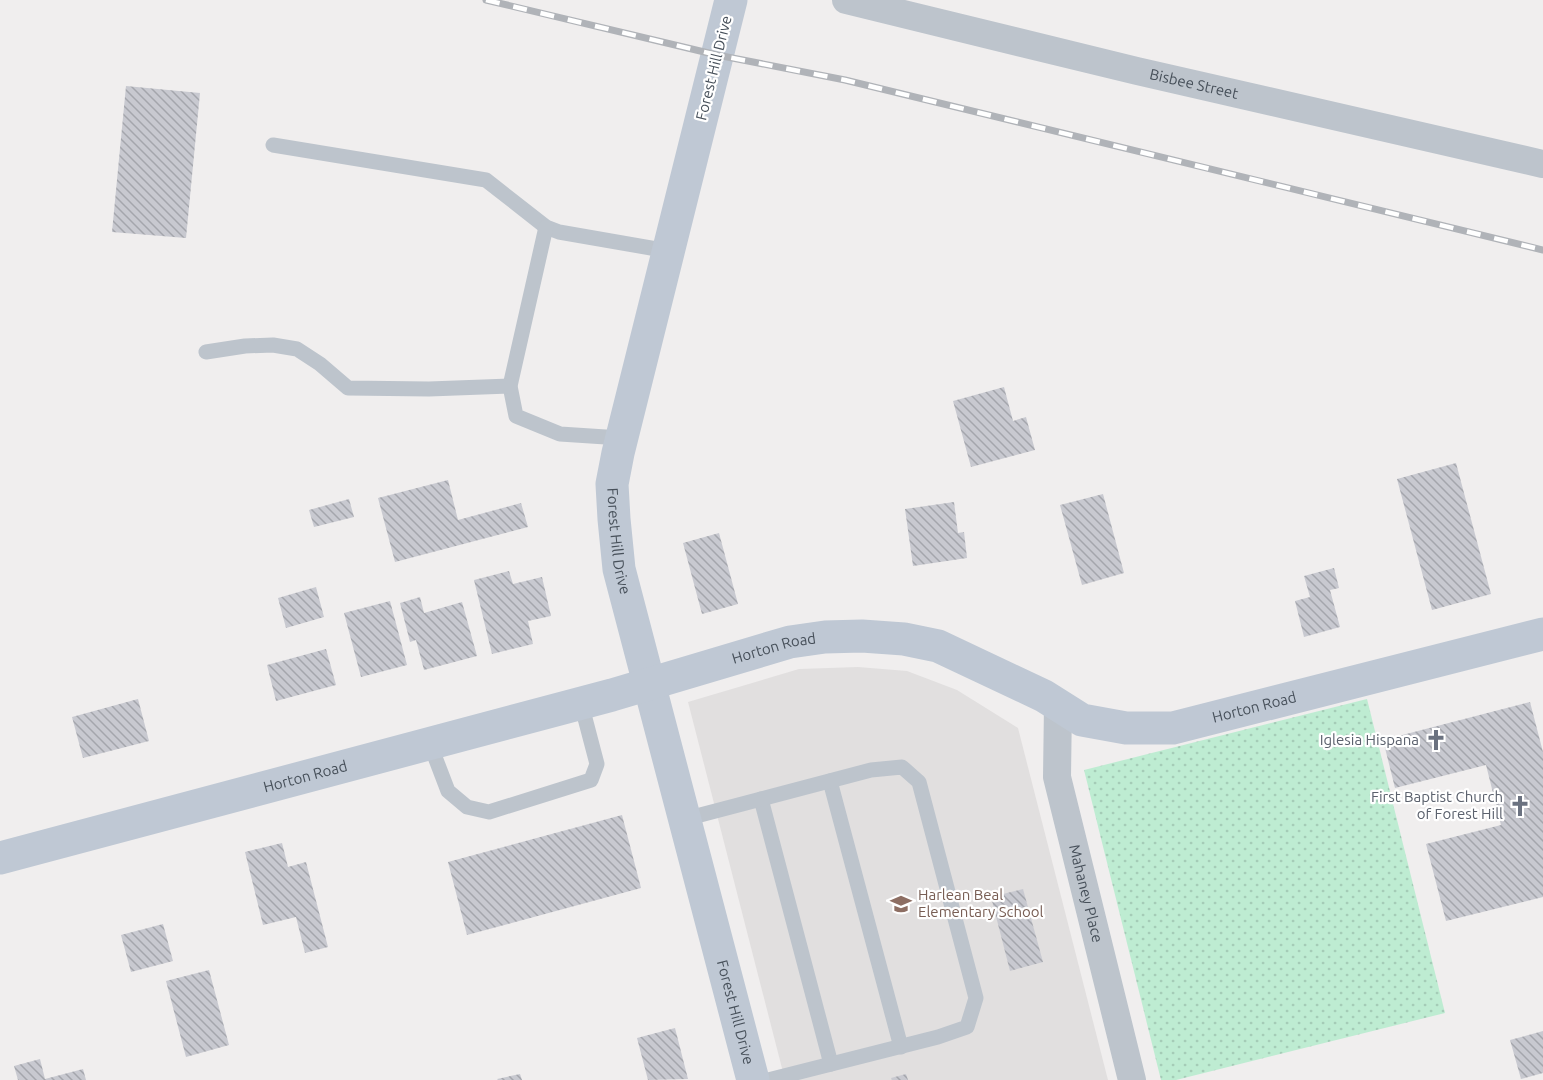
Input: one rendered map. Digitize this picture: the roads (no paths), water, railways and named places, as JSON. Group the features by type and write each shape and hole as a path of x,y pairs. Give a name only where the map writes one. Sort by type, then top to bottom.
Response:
{"street":[{"name":"Forest Hill Drive","path":"731,0 621,438 612,484 619,569 753,1080"},
{"name":"Bisbee Street","path":"846,0 1137,71 1543,164"},
{"name":"Horton Road","path":"0,858 581,703 790,642 825,637 862,636 904,639 938,646 1044,696 1082,720 1126,728 1173,728 1543,634"},
{"name":"Mahaney Place","path":"1058,705 1057,777 1132,1080"}],"lane":[{"path":"273,145 486,180 546,227 559,232 668,251"},
{"path":"546,227 510,386 516,416 560,434 621,438"},
{"path":"206,352 245,346 273,345 297,349 320,364 348,388 429,389 510,386"},
{"path":"430,744 448,791 467,807 489,812 591,780 597,764 581,703"},
{"path":"685,819 871,770 902,767 919,782 976,998 967,1027 939,1037 768,1080"},
{"path":"830,781 901,1047"},
{"path":"760,799 831,1064"}],"railway":[{"path":"486,0 717,55 845,80 1543,250"}],"place":[{"name":"Iglesia Hispana","path":"1436,740"},
{"name":"First Baptist Church of Forest Hill","path":"1520,806"},
{"name":"Harlean Beal Elementary School","path":"901,904"}]}
